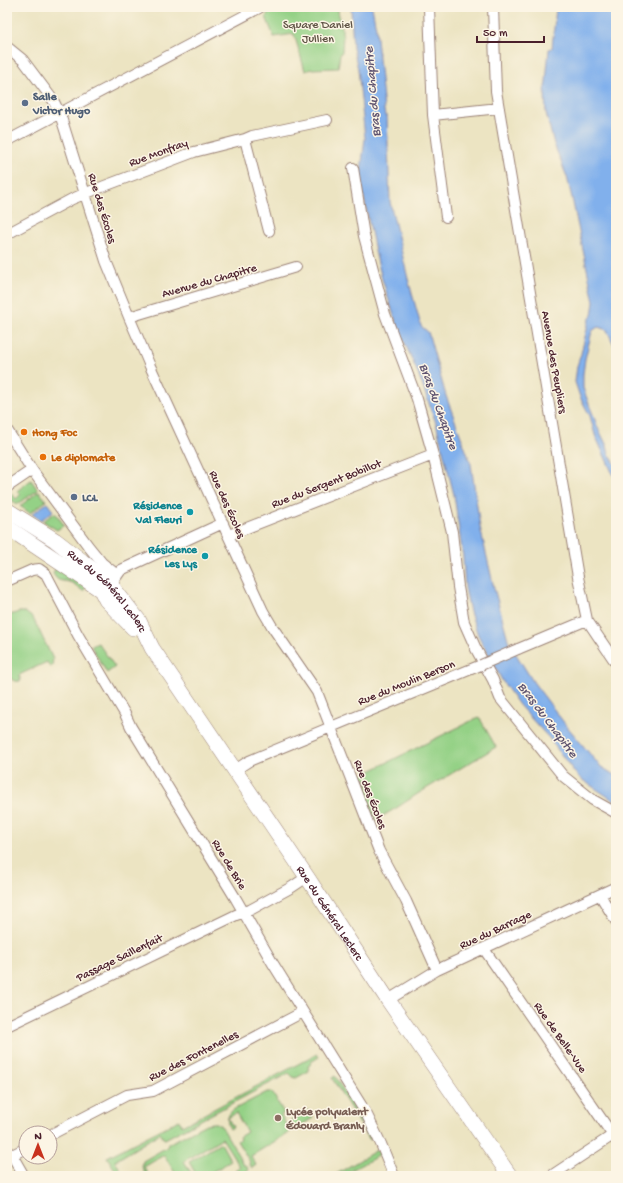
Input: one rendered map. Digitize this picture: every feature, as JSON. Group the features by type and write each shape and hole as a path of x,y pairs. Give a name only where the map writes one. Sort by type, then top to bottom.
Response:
{"main road":[{"name":"Rue du Général Leclerc","path":"7,510 55,540 109,583 139,622 152,648 307,877 388,1000 510,1176"},
{"name":"Rue du Général Leclerc","path":"7,527 47,554 109,583"}],"street":[{"path":"429,7 433,115 446,217"},
{"name":"Avenue des Peupliers","path":"493,7 496,91 578,577 587,620"},
{"path":"7,141 259,8"},
{"name":"Rue des Écoles","path":"7,47 23,60 53,100 60,114 106,261 150,366 263,611 273,628 318,692 379,851 406,901 437,970"},
{"path":"433,115 499,108"},
{"name":"Rue Monfray","path":"7,234 85,193 194,152 246,139 252,136 327,120"},
{"path":"246,139 269,231"},
{"path":"353,168 364,236 385,314 417,399 433,455 452,532 458,587 464,622 476,649 493,680 500,698 563,776 593,800 616,813"},
{"name":"Avenue du Chapitre","path":"129,317 296,267"},
{"name":"Rue du Général Leclerc","path":"7,430 32,470 102,563 109,583"},
{"name":"Rue du Sergent Bobillot","path":"229,535 433,455"},
{"path":"7,487 32,470"},
{"path":"109,583 122,570 223,523"},
{"path":"7,581 32,570 40,569 55,540"},
{"name":"Rue de Brie","path":"40,569 46,574 78,635 122,708 131,727 232,893 272,962 366,1113 394,1176"},
{"path":"587,620 616,662"},
{"name":"Rue du Moulin Berson","path":"235,770 249,761 587,620"},
{"name":"Passage Saillenfait","path":"7,1026 242,912 250,910 307,877"},
{"name":"Rue du Barrage","path":"388,1000 437,970 616,887"},
{"path":"600,895 616,921"},
{"name":"Rue de Belle-Vue","path":"484,949 615,1138"},
{"name":"Rue des Fontenelles","path":"58,1132 127,1095 153,1091 303,1012"},
{"path":"551,1176 615,1138"},
{"path":"9,1153 24,1176"}],"green space":[{"name":"Square Daniel Jullien","path":"268,7 338,7 343,36 342,52 340,54 338,68 312,69 305,71 294,34 274,37 266,17"},
{"path":"31,480 38,490 18,504 7,498 12,494 16,499 21,494 17,491"},
{"path":"39,491 46,501 30,513 20,506"},
{"path":"55,513 64,525 57,530 43,521"},
{"path":"57,566 86,588 83,591 72,583 57,579 53,573"},
{"path":"19,612 25,612 33,618 53,659 52,666 50,667 47,662 19,675 21,681 14,680 7,676 7,616"},
{"path":"98,643 115,667 107,673 91,646"},
{"path":"479,717 496,747 374,821 358,777"},
{"path":"317,1054 319,1057 308,1066 309,1071 296,1078 289,1073 165,1139 160,1133 115,1161 124,1176 119,1176 107,1157 179,1120 182,1126"},
{"path":"335,1076 369,1133 370,1140 361,1126 363,1125 362,1123 360,1124 332,1078"},
{"path":"267,1092 271,1092 284,1113 281,1115 290,1132 251,1156 256,1165 252,1168 237,1141 240,1139 239,1137 247,1132 236,1113 228,1118 229,1114 233,1110"},
{"path":"308,1110 313,1118 295,1129 290,1121"},
{"path":"228,1118 233,1127 230,1129"},
{"path":"217,1123 222,1127 244,1165 246,1165 249,1170 238,1176 235,1171 240,1167 222,1138 184,1161 193,1176 177,1176 164,1155 144,1167 149,1176 146,1176 142,1167 143,1161 167,1147 168,1144 206,1124"},
{"path":"221,1143 231,1161 205,1176 197,1176 189,1162"},
{"path":"377,1150 380,1155 340,1176 333,1176"}],"water":[{"name":"Bras du Chapitre","path":"351,7 372,7 376,28 384,110 385,116 387,116 390,202 408,279 421,326 428,332 446,396 471,464 480,527 494,588 509,643 534,683 565,724 600,766 616,776 616,802 581,779 575,773 549,738 519,705 503,682 478,635 470,612 465,588 463,557 454,495 436,423 418,373 398,328 382,279 360,179 365,138 358,69 353,48"},
{"path":"552,7 616,7 616,349 607,330 598,327 592,331 585,359 583,388 609,454 616,465 616,481 595,435 590,416 580,397 575,382 577,366 589,320 592,315 594,302 567,177 554,144 546,113 545,93 549,49 552,48 556,8"},
{"path":"47,503 53,511 41,520 32,514"}],"place":[{"name":"Salle Victor Hugo","path":"25,103"},
{"name":"Hong Foc","path":"24,432"},
{"name":"Le diplomate","path":"43,457"},
{"name":"LCL","path":"74,497"},
{"name":"Résidence Val Fleuri","path":"190,512"},
{"name":"Résidence Les Lys","path":"205,556"},
{"name":"Lycée polyvalent Édouard Branly","path":"278,1118"}]}
